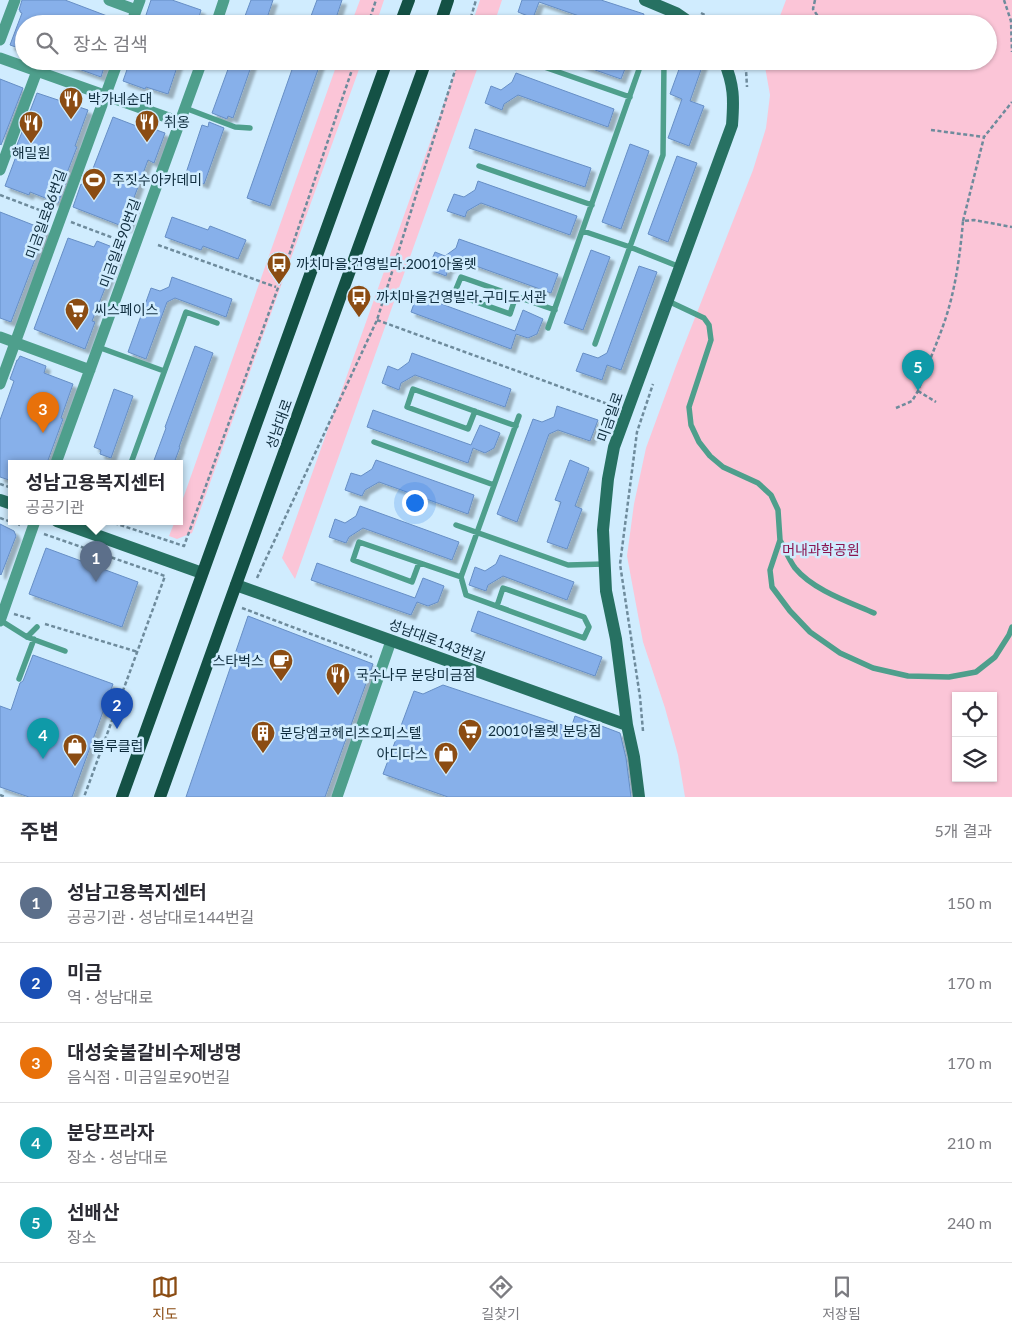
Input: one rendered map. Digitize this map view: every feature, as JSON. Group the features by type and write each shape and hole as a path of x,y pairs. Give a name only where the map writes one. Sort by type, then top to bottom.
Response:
{"main road":[{"path":"403,15 409,0"},
{"path":"443,15 448,0"},
{"name":"성남대로","path":"122,797 384,70"},
{"name":"성남대로","path":"160,797 423,70"}],"street":[{"path":"0,40 15,0"},
{"path":"109,0 138,5"},
{"path":"219,15 224,0"},
{"path":"645,0 679,15"},
{"path":"0,58 15,63"},
{"path":"34,70 180,122"},
{"name":"미금일로86번길","path":"0,384 115,70"},
{"name":"미금일로90번길","path":"57,460 199,70"},
{"name":"미금일로","path":"639,797 634,757 627,725 616,639 606,591 603,530 605,500 614,448 732,125 734,102 731,79 728,70"},
{"path":"0,170 37,71"},
{"path":"0,337 90,370"},
{"path":"1,617 34,525"},
{"path":"68,525 202,573"},
{"name":"성남대로143번길","path":"236,585 627,725"},
{"path":"337,797 391,640"}],"lane":[{"path":"553,70 630,97"},
{"path":"548,328 639,70"},
{"path":"594,344 663,155 664,70"},
{"path":"185,108 236,127 250,128"},
{"path":"479,166 592,205"},
{"path":"583,231 680,267"},
{"path":"516,296 510,314 454,294 461,277 516,296 555,310"},
{"path":"668,301 704,318 709,325 711,340 689,407 691,425 699,442 710,456 723,467 758,483 771,495 778,510 780,540 770,570 772,586 790,611 810,632 840,653 873,668 908,676 949,678 976,672 995,657 1012,627"},
{"path":"132,460 186,312 216,323"},
{"path":"98,347 164,371"},
{"path":"475,411 468,429 407,407 413,389 475,411 516,426"},
{"path":"497,606 504,588 584,617 589,627 584,638 466,595 461,577 519,416"},
{"path":"374,442 494,485"},
{"path":"456,525 568,565 604,564"},
{"path":"780,540 795,568 811,582 874,613"},
{"path":"419,563 412,582 352,560 359,542 461,577"},
{"path":"1,617 27,637 65,651"},
{"path":"27,637 40,625"},
{"path":"19,679 34,639"}],"path":[{"path":"371,15 376,0"},
{"path":"472,15 476,0"},
{"path":"815,0 813,10 817,15"},
{"path":"1004,0 1011,21 1012,52"},
{"path":"120,525 184,546 280,285 352,70"},
{"path":"378,659 242,608 377,320 455,70"},
{"path":"746,70 747,87"},
{"path":"896,408 912,400 918,391 944,325 954,287 963,221 984,137 1012,102"},
{"path":"931,130 984,137"},
{"path":"963,221 974,220 1012,227"},
{"path":"158,245 276,287"},
{"path":"377,320 620,408"},
{"path":"644,734 620,564 637,432 655,378"},
{"path":"918,391 936,402"},
{"path":"34,525 165,576 84,797"},
{"path":"1,617 32,620"},
{"path":"40,625 138,652"},
{"path":"0,795 4,797"}],"green space":[{"path":"360,0 384,0 379,15 354,15"},
{"path":"480,0 502,0 497,15 475,15"},
{"name":"머내과학공원","path":"786,0 1012,0 1012,797 685,797 678,755 643,642 627,556 634,504 646,448 753,170 766,128 770,95 766,70 997,70 997,15 780,15"},
{"path":"335,70 359,70 192,533 177,539 169,536 173,525 183,525 183,499"},
{"path":"456,70 477,70 295,579 282,558"}],"building":[{"path":"22,0 65,0 105,15 21,15 22,13 19,10"},
{"path":"151,0 172,0 201,10 200,15 146,15"},
{"path":"251,0 273,0 268,15 245,15"},
{"path":"317,0 342,0 337,15 311,15"},
{"path":"522,0 601,0 644,14 576,15 539,2 534,15 526,15 518,12"},
{"path":"15,32 15,47 10,45"},
{"path":"82,70 103,70 101,77"},
{"path":"127,70 176,70 168,94 146,87 145,89 123,81"},
{"path":"228,70 250,70 233,118 228,116 227,119 212,113"},
{"path":"292,70 318,70 270,206 247,198"},
{"path":"595,70 624,70 621,79"},
{"path":"679,70 701,70 690,101 704,106 689,146 668,138 682,99 670,94"},
{"path":"516,73 614,109 608,127 518,95 504,104 502,110 485,103 491,86 501,90 512,82"},
{"path":"0,79 23,88 1,145 0,144"},
{"path":"37,93 88,110 58,203 30,192 29,195 5,186 18,151 15,150"},
{"path":"113,117 139,127 140,124 165,133 154,163 148,160 132,203 136,204 127,228 73,207 81,184 86,186 87,184"},
{"path":"209,122 224,128 204,184 185,176 202,125 208,127"},
{"path":"475,129 591,168 585,187 469,148"},
{"path":"630,144 649,151 621,229 602,222"},
{"path":"677,156 697,163 668,242 648,234"},
{"path":"478,181 577,216 570,235 481,203 467,211 465,217 447,211 454,194 464,197 475,190"},
{"path":"0,212 46,230 11,322 0,318"},
{"path":"172,217 208,230 210,226 246,240 238,259 203,246 201,250 165,237"},
{"path":"68,238 94,247 97,241 120,250 92,321 95,322 85,349 34,329"},
{"path":"459,239 558,274 551,293 462,261 448,269 446,276 428,269 435,252 445,256 456,248"},
{"path":"591,250 610,257 583,330 564,323"},
{"path":"639,266 657,272 621,370 607,365 602,380 576,371 583,353 598,358 607,353"},
{"path":"172,277 232,299 226,317 175,298 167,302 146,359 128,352 151,288 160,291 169,287"},
{"path":"417,295 515,331 523,310 543,319 537,334 528,338 516,334 511,349 411,312"},
{"path":"195,346 213,353 175,460 154,460"},
{"path":"412,353 511,389 505,407 415,375 401,383 399,390 382,383 388,366 398,370 409,362"},
{"path":"20,356 46,366 44,373 73,384 48,460 8,460 8,480 0,477 0,420 14,381 10,379"},
{"path":"114,389 133,396 111,458 100,454 101,450 94,447"},
{"path":"557,406 598,420 590,441 558,430 549,434 517,522 497,514 533,419 542,422 554,417"},
{"path":"373,410 471,445 480,425 500,433 494,448 485,453 473,448 468,463 367,427"},
{"path":"376,460 474,495 468,514 379,482 365,490 362,496 345,490 351,473 361,476 372,469"},
{"path":"570,460 589,468 575,506 582,509 567,549 547,542 561,502 555,500"},
{"path":"360,506 459,542 452,560 363,528 349,537 346,543 329,537 335,519 345,523 356,516"},
{"path":"0,524 14,531 16,536 1,575 0,574"},
{"path":"46,548 138,582 122,627 29,594"},
{"path":"500,555 574,582 567,600 503,576 488,585 486,591 469,585 475,567 485,571 496,564"},
{"path":"317,563 415,598 423,578 444,586 438,602 428,606 417,602 411,615 311,580"},
{"path":"478,611 602,657 595,676 471,631"},
{"path":"248,616 373,664 325,797 186,797"},
{"path":"33,655 113,684 72,797 29,797 0,787 0,706 11,710 20,683 23,681"},
{"path":"443,685 571,728 575,716 620,733 626,758 631,797 448,797 383,774 414,691 423,694"}],"place":[{"name":"박가네순대","path":"71,120"},
{"name":"취옹","path":"147,143"},
{"name":"해밀원","path":"31,144"},
{"name":"주짓수아카데미","path":"94,201"},
{"name":"까치마을.건영빌라.2001아울렛","path":"279,285"},
{"name":"까치마을건영빌라.구미도서관","path":"359,318"},
{"name":"씨스페이스","path":"77,331"},
{"name":"선배산","path":"918,391"},
{"name":"대성숯불갈비수제냉명","path":"43,433"},
{"name":"성남고용복지센터","path":"96,582"},
{"name":"스타벅스","path":"281,682"},
{"name":"국수나무 분당미금점","path":"338,696"},
{"name":"미금","path":"117,729"},
{"name":"2001아울렛 분당점","path":"470,752"},
{"name":"분당엠코헤리츠오피스텔","path":"263,754"},
{"name":"분당프라자","path":"43,759"},
{"name":"블루클럽","path":"75,767"},
{"name":"아디다스","path":"446,775"}]}
